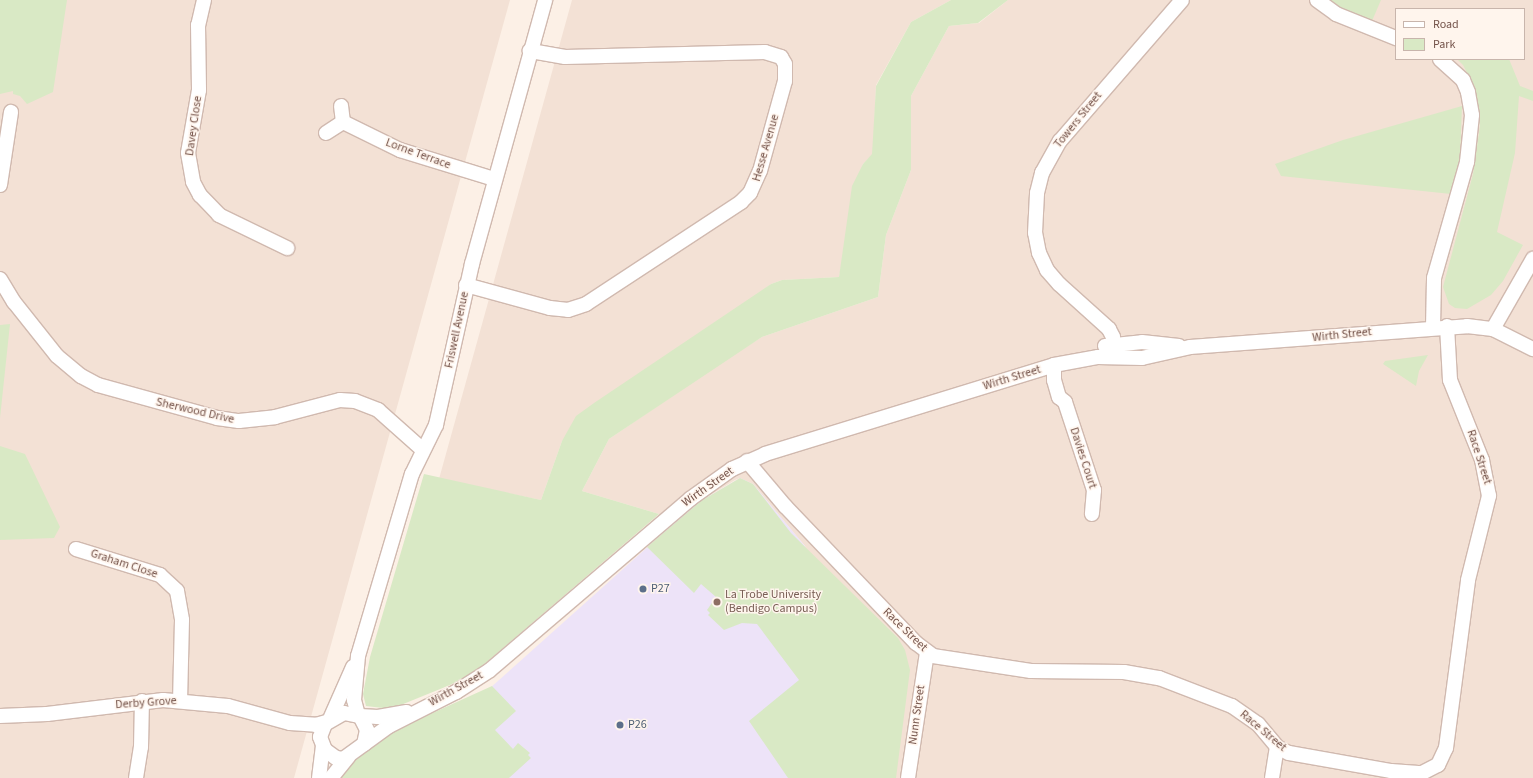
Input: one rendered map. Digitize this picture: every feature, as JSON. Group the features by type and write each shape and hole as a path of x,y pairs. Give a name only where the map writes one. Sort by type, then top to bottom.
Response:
{"street":[{"name":"Davey Close","path":"204,0 198,24 198,90 188,153 193,182 200,195 219,216 287,248"},
{"name":"Friswell Avenue","path":"328,721 358,656 397,519 422,449 432,434 438,415 466,285 494,179 545,0"},
{"name":"Towers Street","path":"1114,350 1112,333 1102,320 1058,284 1047,270 1039,253 1035,233 1037,193 1042,173 1060,141 1182,0"},
{"path":"1318,0 1336,14 1395,38"},
{"name":"Hesse Avenue","path":"466,285 550,308 568,310 586,304 741,202 750,193 760,171 785,81 785,64 780,57 765,52 559,57 530,50"},
{"path":"1433,327 1434,278 1467,162 1472,115 1468,92 1463,80 1441,60"},
{"path":"326,133 343,122 341,106"},
{"path":"0,186 11,112"},
{"name":"Lorne Terrace","path":"343,122 400,150 494,179"},
{"path":"1533,259 1493,330 1533,349"},
{"name":"Sherwood Drive","path":"2,286 57,356 82,376 98,385 217,418 239,421 275,417 340,400 355,401 378,410 422,449"},
{"name":"Wirth Street","path":"364,744 389,726 417,710 456,692 490,670 674,512 713,482 747,461 1054,365 1114,350 1142,358 1190,347 1433,327 1447,326 1493,330"},
{"name":"Race Street","path":"747,461 785,506 927,652 950,660 1013,670 1124,672 1159,678 1232,706 1258,724 1278,747 1302,756 1408,773 1431,770 1443,758 1459,662 1468,580 1489,489 1482,460 1450,380 1447,326"},
{"name":"Davies Court","path":"1054,365 1054,380 1059,397 1065,402 1094,490 1092,514"},
{"name":"Graham Close","path":"76,549 160,575 177,591 182,620 180,700"},
{"name":"Nunn Street","path":"908,778 927,652"},
{"name":"Friswell Avenue","path":"358,656 354,700 359,716"},
{"name":"Derby Grove","path":"0,716 47,714 142,702 180,700 228,706 290,723 316,725 328,721"},
{"path":"136,778 141,747 142,702"},
{"name":"Wirth Street","path":"359,716 378,717 417,710"},
{"path":"319,778 322,730 328,721 344,713 359,716 366,730 364,744 349,756 344,759 336,758 322,745"},
{"name":"Derby Grove","path":"290,723 322,745"},
{"path":"1272,778 1278,747"},
{"path":"331,778 349,756"}],"shaded area":[{"path":"0,0 510,0 294,778 0,778"},
{"path":"572,0 951,0 911,22 876,85 873,154 863,164 839,277 782,280 771,284 562,441 541,500 439,479"},
{"path":"1008,0 1533,0 1533,778 870,778 805,546 753,484 740,478 735,480 701,501 670,527 659,514 582,491 609,439 730,357 762,337 878,297 886,235 911,170 911,96 949,26 979,23"},
{"name":"La Trobe University (Bendigo Campus)","path":"740,478 753,484 805,546 870,778 339,778 393,731 489,689 679,519 701,501"}],"green space":[{"path":"0,0 67,0 53,92 27,104 20,96 13,94 13,91 0,94"},
{"path":"951,0 1008,0 978,23 949,26 911,96 911,170 886,235 878,297 762,337 609,439 582,491 659,514 475,672 450,685 391,709 366,706 363,694 370,657 424,474 541,500 562,441 576,416 771,284 782,280 839,277 852,186 863,164 872,154 876,86 911,22"},
{"path":"1328,0 1381,0 1372,21 1340,9"},
{"path":"1458,60 1509,60 1520,86 1533,91 1533,101 1519,96 1515,153 1497,232 1523,245 1503,281 1491,295 1467,309 1455,308 1449,304 1443,287 1473,174 1480,126 1475,88 1463,65"},
{"path":"1462,106 1460,157 1451,194 1281,176 1275,164 1343,140"},
{"path":"10,324 0,418 0,325"},
{"path":"1428,355 1419,371 1416,386 1383,364 1385,361"},
{"path":"0,446 25,454 60,527 54,538 0,540"},
{"path":"740,478 753,484 791,533 898,638 905,650 910,670 896,778 788,778 749,721 799,680 757,624 742,623 724,630 708,615 710,613 707,610 716,597 701,584 694,593 647,547 701,501"},
{"path":"492,686 516,711 495,730 513,749 518,743 530,753 528,755 531,758 509,778 339,778 352,762 393,731"}],"place":[{"name":"P27","path":"643,589"},
{"name":"La Trobe University (Bendigo Campus)","path":"717,602"},
{"name":"P26","path":"620,725"}]}
